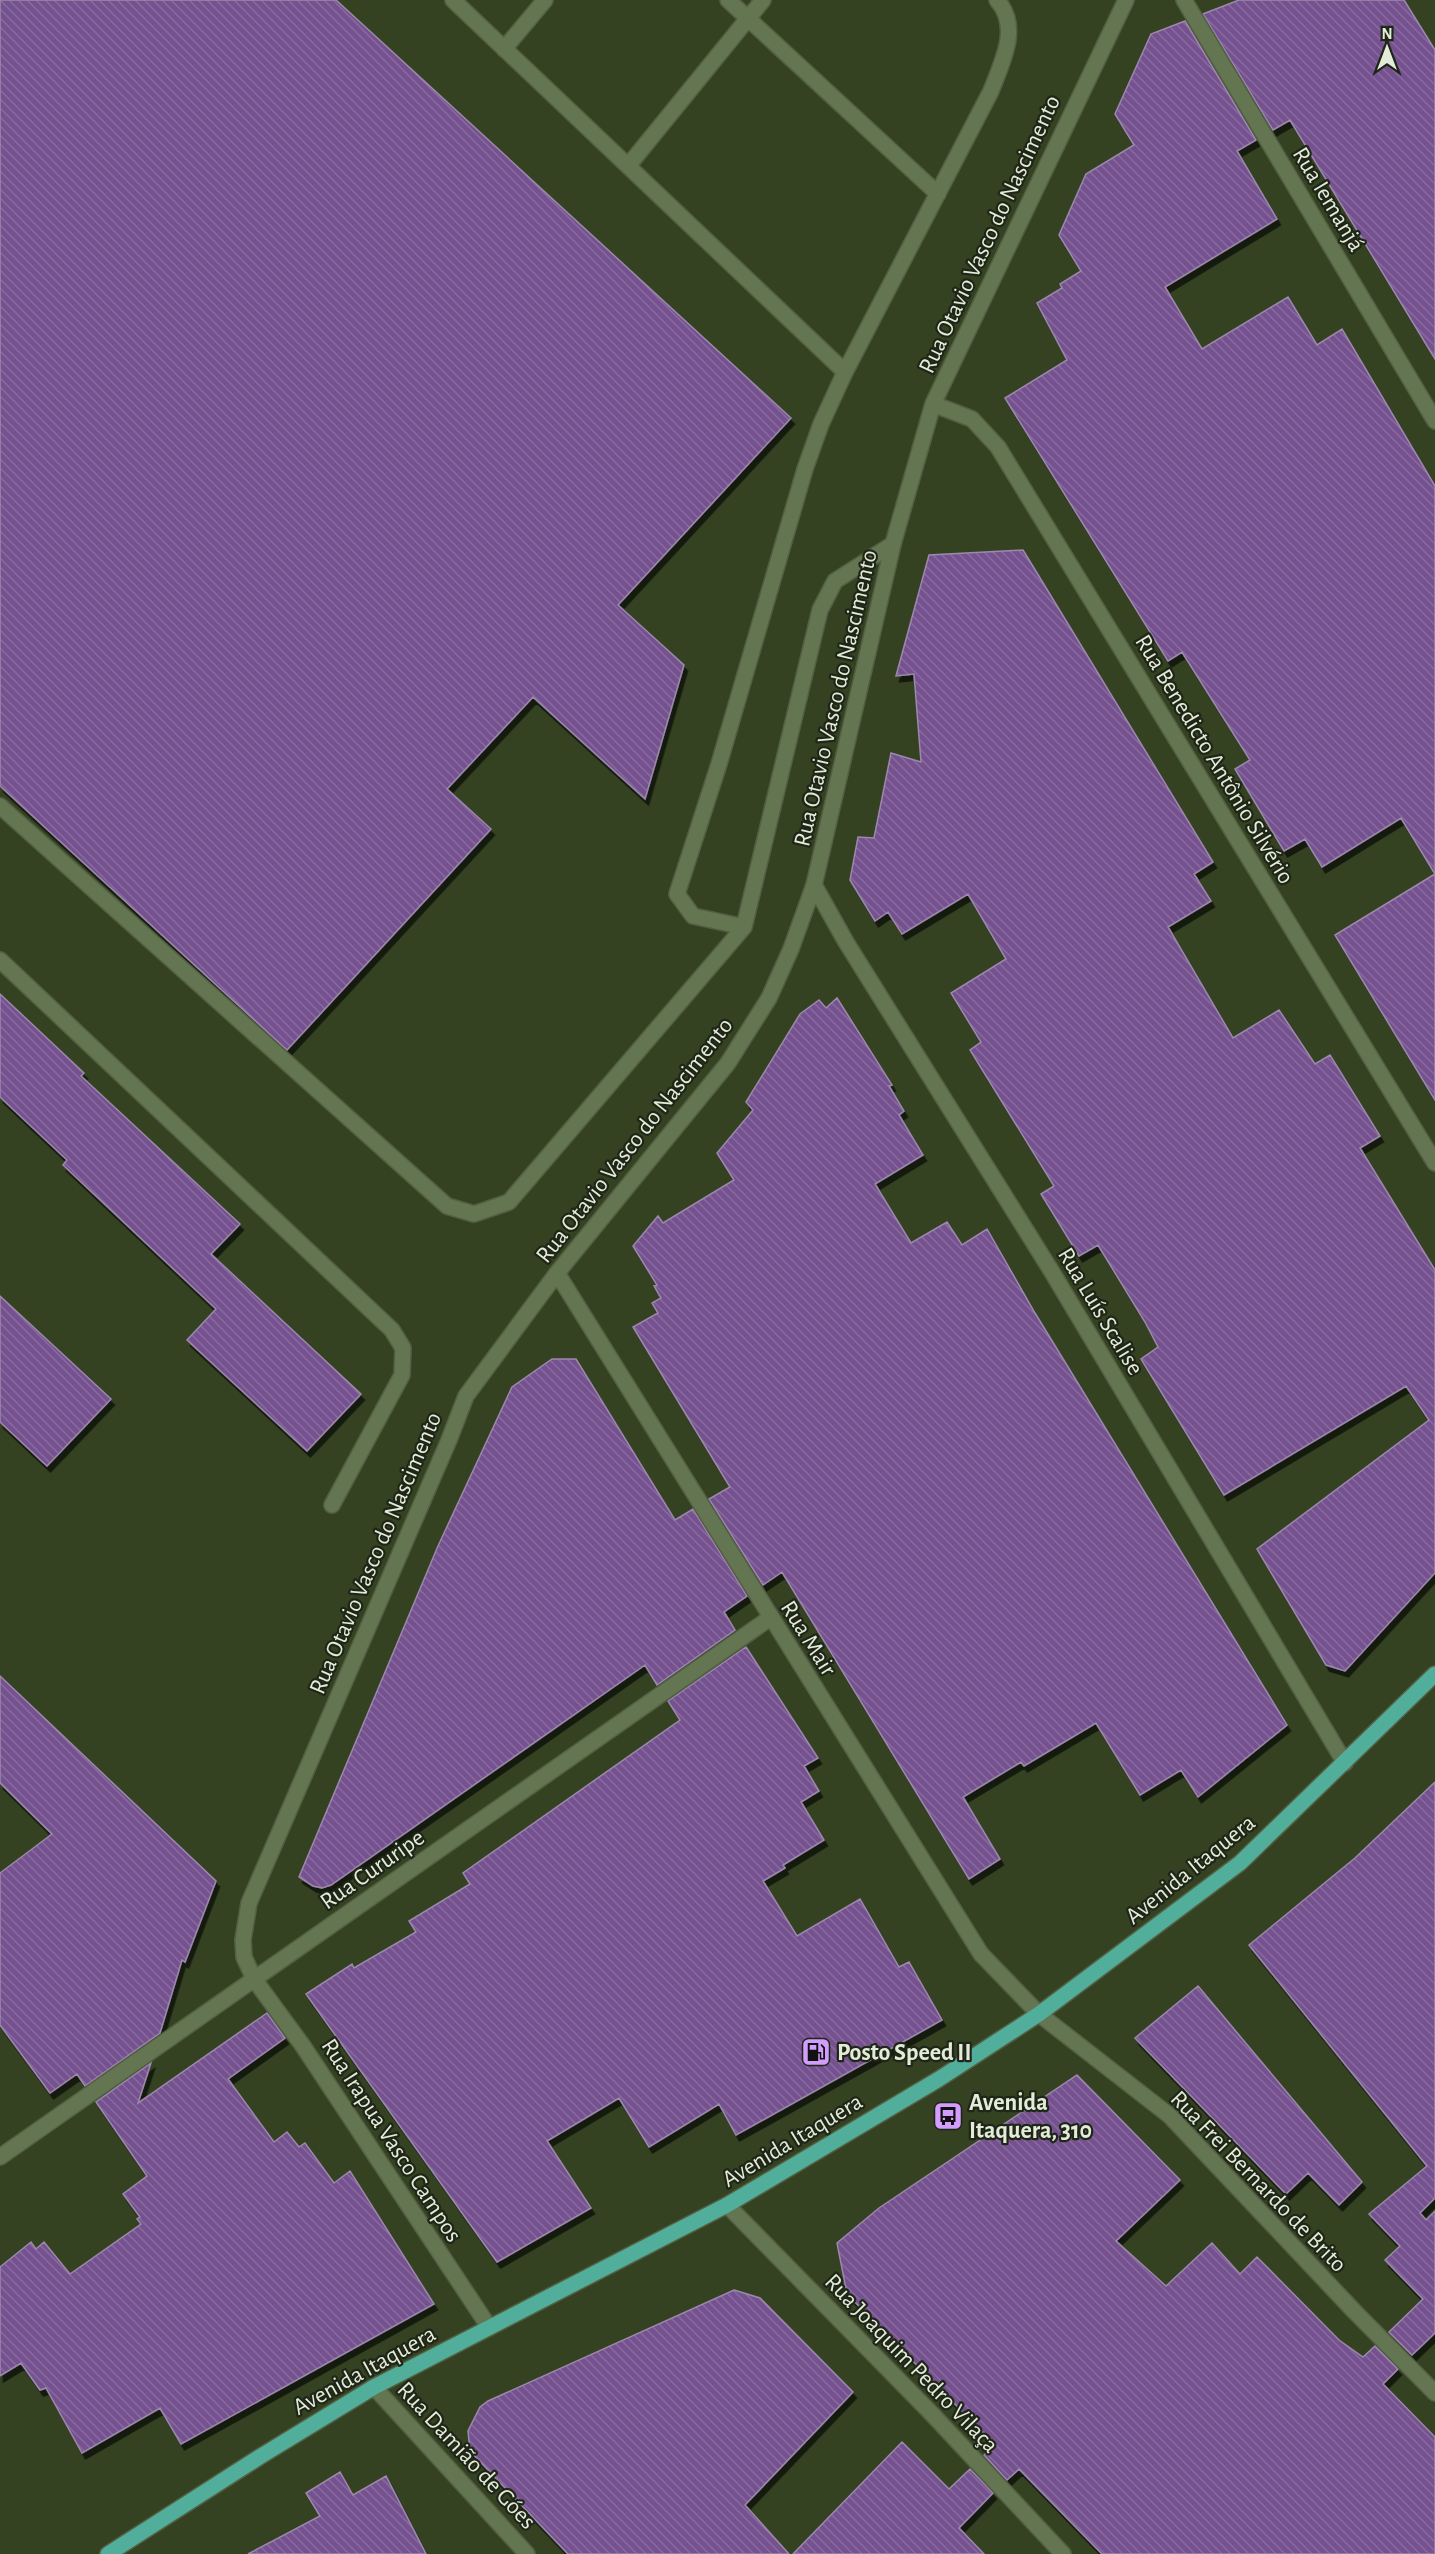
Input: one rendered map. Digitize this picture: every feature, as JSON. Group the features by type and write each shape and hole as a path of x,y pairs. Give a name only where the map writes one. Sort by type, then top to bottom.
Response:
{"main road":[{"name":"Avenida Itaquera","path":"108,2554 374,2387 727,2205 939,2079 1038,2014 1240,1863 1435,1674"}],"street":[{"path":"453,0 845,372"},
{"path":"504,49 544,0"},
{"path":"728,0 938,194"},
{"path":"628,166 764,0"},
{"path":"744,927 693,916 677,894 722,752 805,469 821,424 845,372 991,91 1009,43 1009,24 1004,7 997,0"},
{"name":"Rua Otavio Vasco do Nascimento","path":"254,1979 244,1957 243,1940 249,1903 466,1396 558,1274 728,1063 769,998 791,949 814,885 893,544 933,404 1126,0"},
{"name":"Rua Iemanjá","path":"1184,0 1435,421"},
{"name":"Rua Benedicto Antônio Silvério","path":"933,404 972,419 998,447 1435,1163"},
{"path":"0,806 447,1206 474,1214 509,1202 744,927 820,610 835,581 893,544"},
{"name":"Rua Luís Scalise","path":"814,885 846,942 1052,1272 1345,1763"},
{"path":"0,960 392,1330 403,1348 402,1375 332,1505"},
{"name":"Rua Mair","path":"558,1274 981,1954 1038,2014"},
{"name":"Rua Cururipe","path":"0,2157 770,1618"},
{"name":"Rua Irapua Vasco Campos","path":"254,1979 303,2046 489,2327"},
{"name":"Rua Frei Bernardo de Brito","path":"1038,2014 1170,2116 1354,2311 1435,2393"},
{"name":"Rua Joaquim Pedro Vilaça","path":"727,2205 932,2414 1063,2554"},
{"name":"Rua Damião de Góes","path":"374,2387 527,2554"}],"building":[{"path":"0,0 336,0 791,418 618,605 684,665 645,799 533,697 447,789 491,829 287,1050 0,786"},
{"path":"1239,0 1404,0 1435,50 1435,359 1290,120 1273,130 1203,14"},
{"path":"1185,21 1256,140 1237,151 1277,219 1165,287 1202,349 1288,297 1317,345 1342,329 1435,486 1435,874 1401,818 1322,867 1305,839 1284,851 1235,769 1250,760 1182,652 1168,661 1005,398 1067,360 1037,303 1062,288 1060,284 1081,271 1059,235 1086,174 1134,145 1115,114 1151,34"},
{"path":"1023,550 1213,862 1194,874 1211,901 1168,927 1233,1038 1279,1010 1315,1064 1330,1055 1380,1136 1360,1148 1435,1270 1435,1573 1345,1671 1326,1665 1257,1549 1429,1420 1406,1386 1224,1495 1141,1359 1158,1347 1145,1322 1098,1245 1079,1256 1041,1194 1054,1186 970,1050 981,1042 951,993 1006,959 968,894 902,934 888,912 875,921 850,880 858,837 874,838 891,753 921,762 914,674 896,676 929,555"},
{"path":"1435,874 1435,1100 1335,935"},
{"path":"0,994 84,1073 81,1076 240,1224 211,1254 361,1394 307,1451 187,1340 216,1309 63,1165 67,1160 0,1097"},
{"path":"837,998 892,1085 889,1086 904,1111 899,1115 923,1155 875,1184 911,1243 947,1222 962,1245 987,1229 1035,1313 1287,1725 1198,1797 1181,1770 1140,1795 1096,1723 1024,1766 1021,1762 963,1797 1000,1859 969,1879 782,1572 763,1585 709,1499 730,1487 633,1327 658,1313 652,1303 661,1298 654,1286 657,1285 633,1246 658,1216 663,1223 734,1180 717,1153 753,1110 746,1102 800,1014 819,1000 826,1008"},
{"path":"0,1296 111,1399 47,1466 0,1422"},
{"path":"552,1359 576,1359 675,1520 693,1509 747,1596 724,1612 735,1630 657,1685 645,1665 331,1885 322,1888 313,1886 299,1877 438,1546 512,1387"},
{"path":"746,1647 818,1758 804,1766 819,1791 801,1802 824,1840 783,1865 785,1868 763,1881 797,1936 860,1899 899,1967 909,1962 942,2020 736,2135 719,2104 649,2147 619,2098 547,2141 591,2208 497,2262 306,1994 352,1964 354,1968 416,1932 409,1921 470,1884 463,1873 680,1720 668,1701"},
{"path":"0,1676 216,1881 185,1962 182,1960 160,2033 85,2086 77,2074 50,2093 0,2025 0,1873 52,1834 0,1783"},
{"path":"1435,1782 1435,2198 1420,2213 1426,2220 1435,2211 1435,2333 1412,2355 1389,2332 1423,2299 1385,2260 1400,2246 1369,2214 1427,2166 1249,1945 1355,1858"},
{"path":"1198,1986 1362,2182 1339,2205 1308,2173 1286,2194 1135,2038"},
{"path":"267,2013 285,2038 228,2079 274,2142 287,2132 299,2147 305,2143 334,2183 350,2171 434,2304 181,2444 160,2408 82,2453 46,2388 40,2390 21,2363 0,2376 0,2267 31,2242 36,2249 44,2242 70,2274 141,2224 137,2219 140,2217 123,2194 147,2176 96,2102 151,2063 138,2103"},
{"path":"1077,2075 1180,2180 1116,2241 1166,2286 1212,2243 1240,2274 1257,2257 1339,2340 1363,2357 1375,2346 1398,2369 1383,2384 1435,2437 1435,2554 1102,2554 1019,2469 1007,2480 984,2455 995,2445 847,2294 837,2243 879,2208"},
{"path":"734,2290 760,2298 853,2392 745,2505 789,2554 568,2554 470,2451 468,2431 480,2407 488,2401"},
{"path":"902,2442 949,2489 970,2469 993,2493 959,2528 984,2554 793,2554"},
{"path":"340,2472 353,2495 386,2476 426,2554 248,2554 320,2516 306,2493"}],"place":[{"name":"Posto Speed II","path":"816,2052"},
{"name":"Avenida Itaquera, 310","path":"948,2116"}]}
